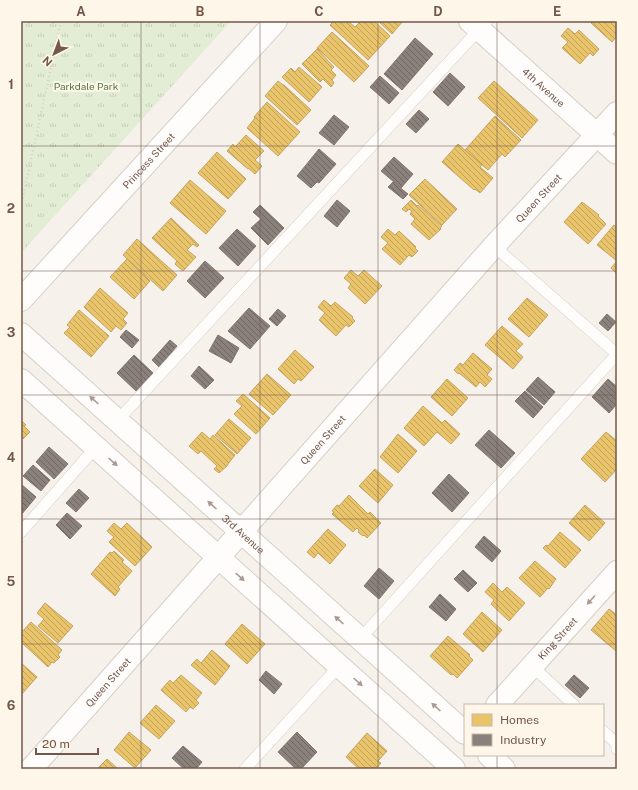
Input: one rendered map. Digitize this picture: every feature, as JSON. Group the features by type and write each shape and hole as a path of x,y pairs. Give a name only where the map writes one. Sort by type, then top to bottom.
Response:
{"street":[{"name":"Princess Street","path":"21,300 276,21"},
{"name":"4th Avenue","path":"479,24 617,153"},
{"name":"Queen Street","path":"31,769 494,246 617,113"},
{"name":"3rd Avenue","path":"21,334 464,733"},
{"path":"21,380 339,666 447,767 464,742"},
{"name":"King Street","path":"498,704 531,665 617,572"},
{"path":"490,756 504,769"}],"lane":[{"path":"118,421 479,24"},
{"path":"360,639 617,354 494,246"},
{"path":"21,532 96,447"},
{"path":"531,665 573,704"},
{"path":"245,769 339,666"},
{"path":"604,732 616,743 617,749"}],"path":[{"path":"21,206 61,21"}],"green space":[{"name":"Parkdale Park","path":"21,21 231,21 21,253"}],"building: Homes":[{"path":"334,21 348,21 355,27 359,23 358,21 374,21 390,36 368,60 330,25"},
{"path":"378,21 403,21 392,34"},
{"path":"593,21 617,21 617,31 615,33 617,36 612,42 591,23"},
{"path":"568,28 575,34 579,30 599,49 593,56 590,53 580,64 562,48 568,42 561,36"},
{"path":"332,32 369,66 354,82 317,48"},
{"path":"317,49 334,67 331,70 336,75 332,80 334,83 331,87 323,79 320,82 302,64"},
{"path":"299,67 322,87 309,102 282,77 291,68 295,72"},
{"path":"278,81 311,110 297,125 265,96"},
{"path":"494,81 538,120 522,138 478,98"},
{"path":"267,102 300,132 278,156 247,128"},
{"path":"495,116 521,140 505,157 502,154 488,170 465,150"},
{"path":"246,135 264,151 255,160 262,166 255,174 227,151 233,144 235,147"},
{"path":"458,144 482,165 480,167 493,178 480,193 475,189 474,190 442,162"},
{"path":"217,152 246,179 228,199 198,173"},
{"path":"425,179 457,209 442,225 409,195"},
{"path":"190,180 226,211 206,234 170,203"},
{"path":"411,200 442,226 440,228 441,229 429,240 411,224 415,219 410,214 412,211 409,209 406,212 402,209"},
{"path":"582,202 599,215 598,216 606,224 588,244 564,222"},
{"path":"171,218 199,245 197,247 193,244 187,250 196,257 183,271 175,264 177,261 152,238"},
{"path":"614,225 617,228 617,261 597,245"},
{"path":"388,229 395,235 399,231 416,247 415,248 418,251 412,257 409,255 400,265 382,249 388,243 381,237"},
{"path":"137,239 177,275 163,291 123,255"},
{"path":"127,259 150,281 134,299 110,277"},
{"path":"617,261 617,274 611,268"},
{"path":"351,270 358,276 364,270 382,286 365,304 348,288 351,284 344,278"},
{"path":"100,288 128,313 123,319 127,323 121,330 116,326 111,332 84,307"},
{"path":"527,298 548,315 529,337 508,319"},
{"path":"324,300 331,306 335,302 353,317 352,318 355,321 349,327 346,325 336,336 319,320 325,313 318,307"},
{"path":"79,310 109,336 91,357 64,333 70,327 67,325"},
{"path":"502,326 523,344 516,351 523,357 513,369 485,345"},
{"path":"295,350 314,367 301,381 298,379 294,384 278,369"},
{"path":"473,353 492,369 487,375 492,379 485,387 480,382 476,387 454,370 460,363 463,365"},
{"path":"267,374 291,395 273,415 249,394"},
{"path":"447,379 468,398 452,416 431,397"},
{"path":"243,394 270,418 256,434 234,414 242,406 236,401"},
{"path":"423,406 442,423 445,420 460,434 451,444 437,432 424,446 404,428"},
{"path":"229,419 251,438 237,454 215,435"},
{"path":"21,420 30,432 23,439 21,437"},
{"path":"202,432 210,439 213,435 235,455 227,466 219,473 214,469 217,466 201,451 198,454 189,446"},
{"path":"606,432 617,441 617,469 605,482 581,459"},
{"path":"398,434 417,451 398,473 380,457"},
{"path":"375,469 393,485 378,503 359,486"},
{"path":"349,495 368,514 370,512 381,523 367,538 358,532 359,530 357,528 353,532 332,514 334,512 332,511 337,505 339,506"},
{"path":"585,505 605,523 589,541 569,523"},
{"path":"114,523 121,529 127,523 152,547 135,566 109,542 114,537 107,531"},
{"path":"328,529 346,545 330,564 318,553 314,558 307,552"},
{"path":"560,532 581,550 565,568 543,548 546,545 548,546"},
{"path":"114,551 124,560 122,562 132,571 118,587 120,589 115,596 91,574 110,552 112,553"},
{"path":"535,561 556,579 549,589 548,588 540,597 519,578"},
{"path":"493,583 502,592 507,587 525,603 509,621 491,604 494,600 485,592"},
{"path":"45,603 73,626 58,643 38,626 44,619 37,613"},
{"path":"609,609 617,615 616,651 591,630"},
{"path":"482,612 502,630 483,652 463,634"},
{"path":"31,622 62,650 58,655 60,657 54,663 52,662 48,667 21,642 21,633"},
{"path":"242,624 265,644 247,664 225,644"},
{"path":"448,636 470,655 469,656 473,660 457,678 453,674 451,675 430,656"},
{"path":"212,650 230,666 215,685 191,665 197,659 201,663"},
{"path":"21,663 37,677 21,695"},
{"path":"181,675 202,693 196,700 199,703 193,709 190,707 186,712 161,690 170,680 173,683"},
{"path":"156,705 175,721 159,739 140,723"},
{"path":"129,732 151,750 135,768 114,750"},
{"path":"367,733 387,751 378,761 381,763 376,769 373,767 371,769 359,769 346,757"},
{"path":"107,759 118,769 97,769"}],"building: Industry":[{"path":"415,38 433,54 402,90 384,74"},
{"path":"450,73 465,87 448,106 433,92"},
{"path":"380,76 399,93 389,104 370,87"},
{"path":"419,110 429,119 416,133 406,124"},
{"path":"334,115 349,127 334,145 319,133"},
{"path":"319,149 336,164 319,183 317,182 311,188 297,176"},
{"path":"394,157 413,174 401,188 381,171"},
{"path":"393,182 408,194 403,199 388,187"},
{"path":"337,200 350,211 337,227 324,216"},
{"path":"260,205 284,228 268,245 251,228 261,219 253,212"},
{"path":"237,229 256,246 238,266 219,248"},
{"path":"205,261 224,278 205,298 187,281"},
{"path":"249,308 270,326 250,349 228,331"},
{"path":"278,309 286,316 277,326 269,319"},
{"path":"607,314 616,322 608,331 599,323"},
{"path":"126,330 139,340 132,348 120,337"},
{"path":"218,335 239,348 231,363 209,351"},
{"path":"170,340 177,346 159,367 152,360"},
{"path":"134,355 153,373 136,391 117,373"},
{"path":"199,366 214,380 205,389 191,376"},
{"path":"538,377 555,392 544,405 526,390"},
{"path":"608,379 617,387 617,404 609,413 592,397"},
{"path":"525,391 543,407 533,418 515,401"},
{"path":"489,430 515,453 501,468 475,445"},
{"path":"49,447 68,464 54,479 36,462"},
{"path":"33,465 50,480 41,491 23,476"},
{"path":"449,474 469,493 452,512 432,493"},
{"path":"21,484 36,497 21,515"},
{"path":"79,489 89,498 76,512 66,503"},
{"path":"67,513 82,526 70,539 56,525"},
{"path":"484,536 501,551 492,562 475,547"},
{"path":"379,568 394,581 379,599 364,586"},
{"path":"463,570 477,583 468,592 454,579"},
{"path":"440,594 456,609 446,621 429,607"},
{"path":"266,671 282,684 274,694 259,680"},
{"path":"574,675 589,688 580,698 565,685"},
{"path":"297,732 317,752 301,769 296,769 278,752"},
{"path":"183,746 202,762 196,769 184,769 172,758"}]}
